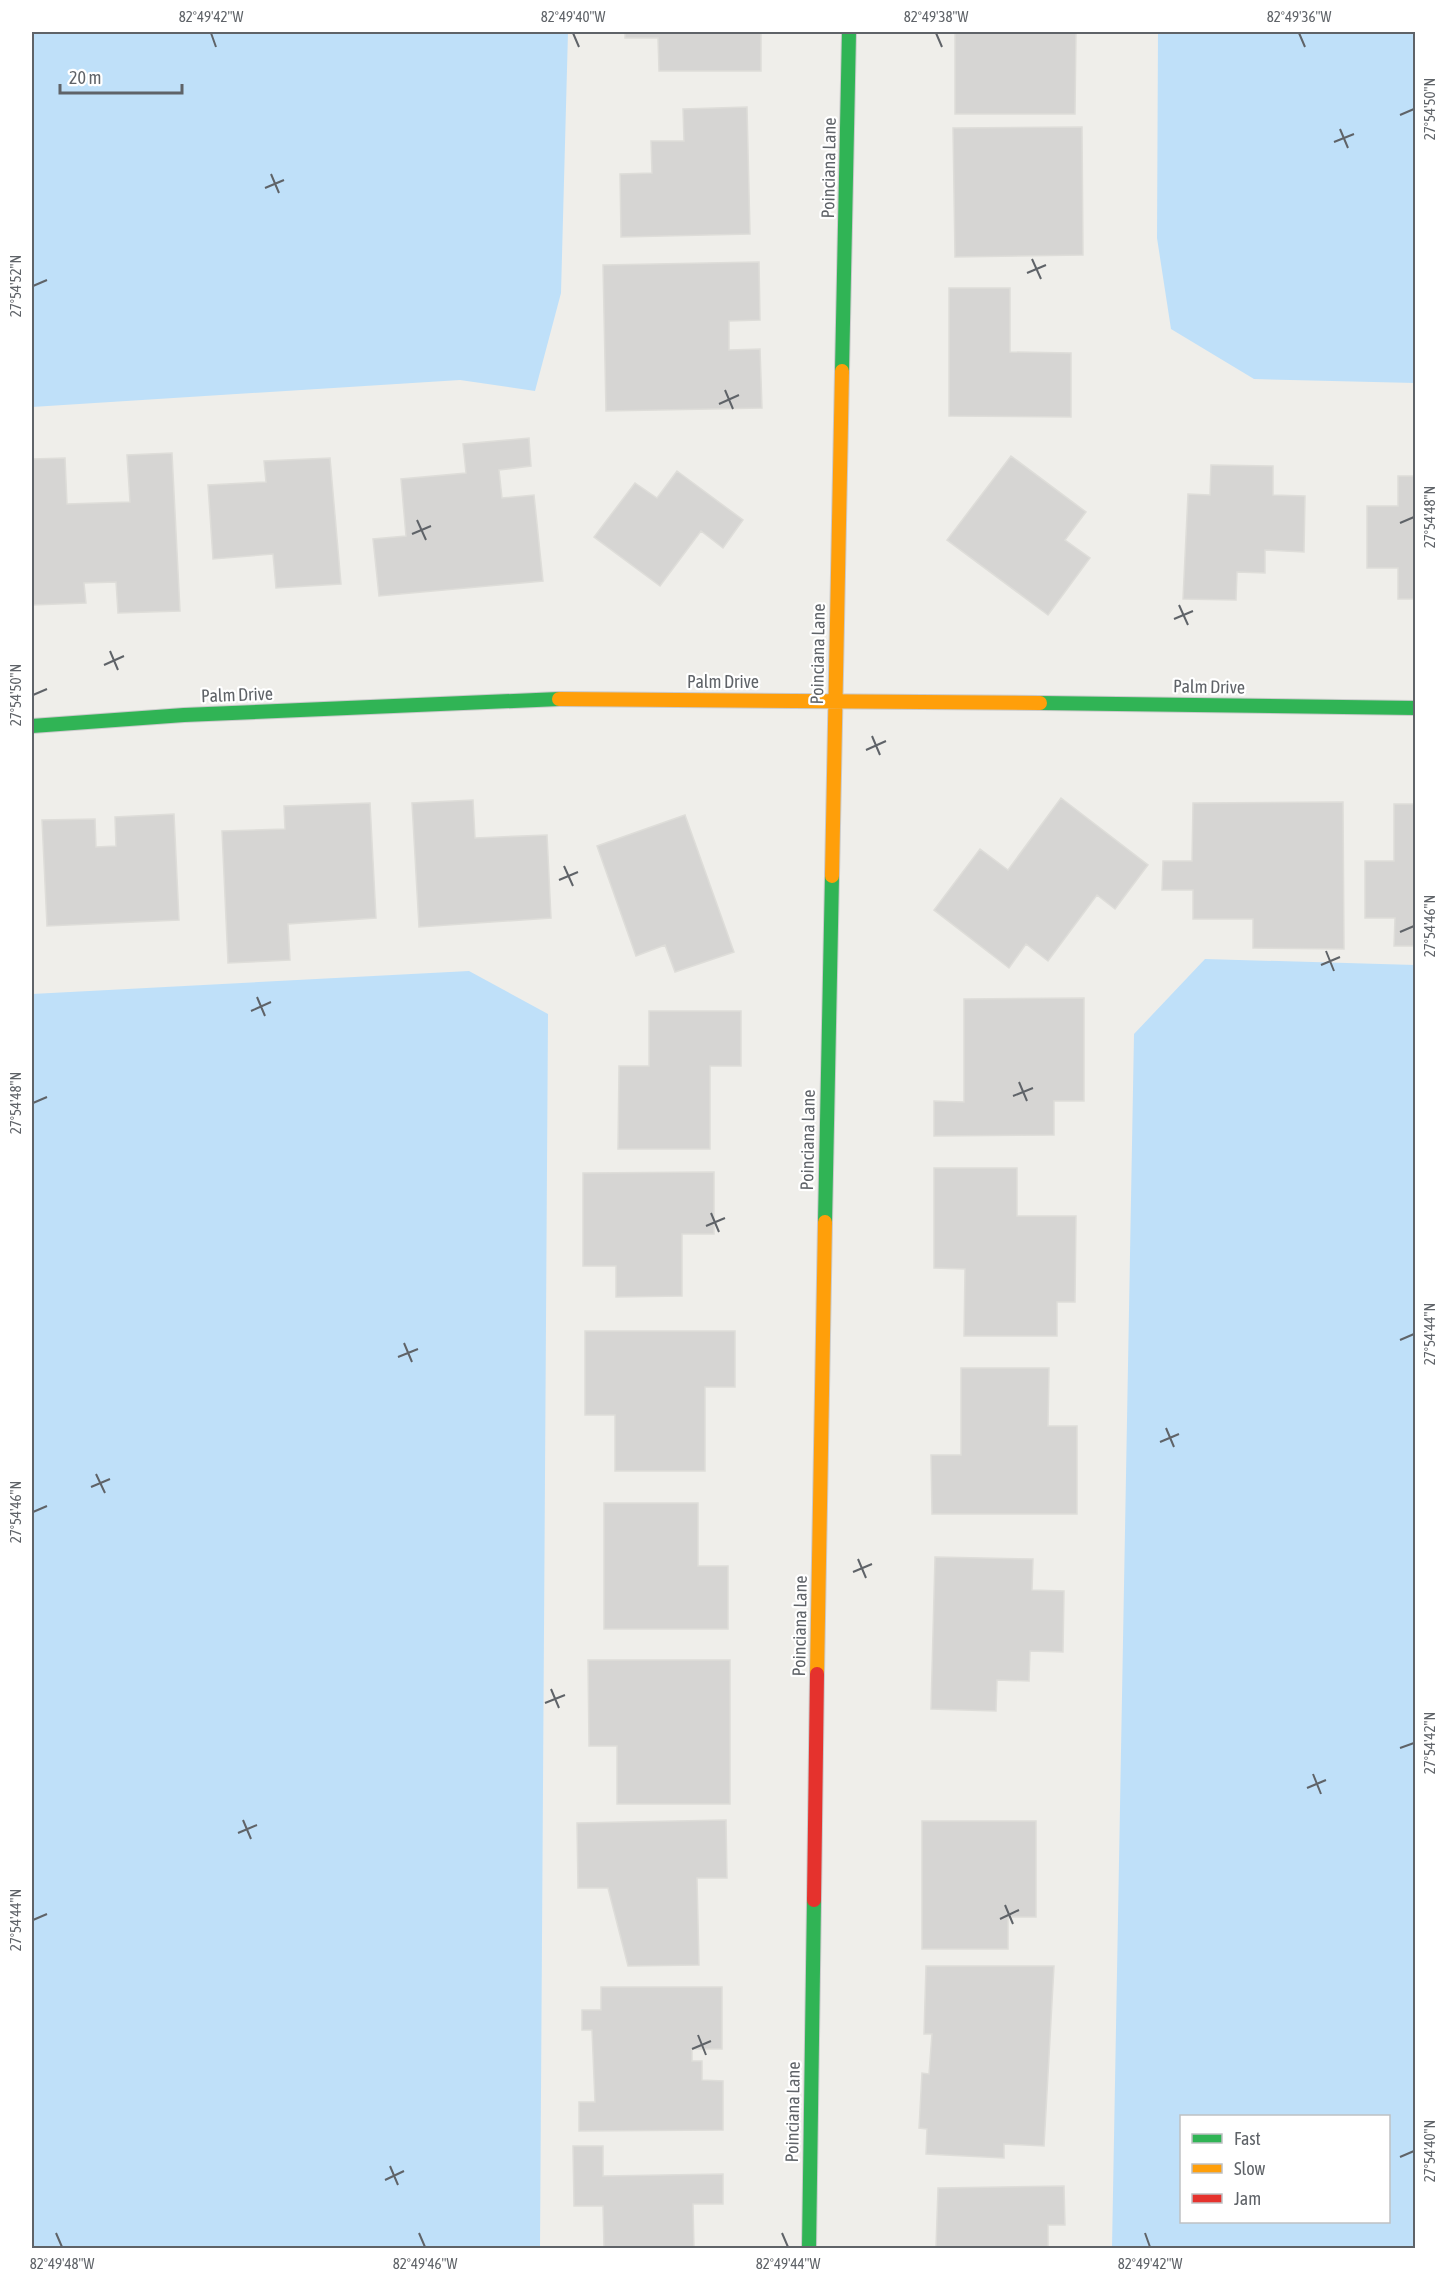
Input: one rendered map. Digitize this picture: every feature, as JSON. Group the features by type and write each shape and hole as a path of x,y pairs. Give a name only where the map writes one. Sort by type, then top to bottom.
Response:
{"street":[{"name":"Poinciana Lane","path":"810,2248 821,1427 849,32"},
{"name":"Palm Drive","path":"32,726 184,715 554,699 834,700 1416,708"}],"water":[{"path":"32,32 568,32 561,293 535,391 460,380 32,407"},
{"path":"1158,32 1415,32 1415,383 1254,379 1171,329 1157,238"},
{"path":"1205,959 1415,965 1415,2248 1112,2248 1134,1034"},
{"path":"469,971 548,1014 540,2248 32,2248 32,994"}],"building":[{"path":"625,32 761,32 761,71 659,71 658,38 625,38"},
{"path":"955,32 1076,32 1075,114 955,114"},
{"path":"747,107 750,234 621,237 620,174 652,173 651,141 684,141 683,109"},
{"path":"1082,127 1083,255 955,257 953,128"},
{"path":"759,262 760,320 729,321 729,350 760,349 762,408 606,411 603,265"},
{"path":"949,288 1010,288 1010,352 1071,353 1071,417 949,416"},
{"path":"529,438 531,466 499,470 502,498 534,495 543,581 379,596 373,539 406,536 401,479 466,473 463,444"},
{"path":"172,453 180,611 118,613 116,582 84,583 86,603 32,605 32,459 65,458 67,504 130,502 127,455"},
{"path":"1011,456 1086,512 1065,540 1090,558 1048,615 947,540"},
{"path":"330,458 341,584 276,588 273,554 213,559 208,485 266,482 264,461"},
{"path":"1211,465 1273,466 1273,495 1305,496 1304,552 1265,550 1265,573 1237,572 1236,600 1183,599 1188,494 1210,495"},
{"path":"677,471 743,520 723,548 701,531 660,586 594,537 635,483 657,498"},
{"path":"1398,476 1416,476 1416,599 1398,599 1398,568 1367,568 1367,506 1398,506"},
{"path":"1061,798 1148,865 1115,909 1097,895 1048,961 1026,944 1009,968 934,910 980,849 1008,870"},
{"path":"473,800 475,838 547,835 551,918 419,927 412,803"},
{"path":"1343,802 1344,949 1253,948 1253,919 1193,919 1193,890 1162,890 1163,861 1192,861 1193,803"},
{"path":"370,803 376,918 288,924 290,960 228,963 222,831 285,829 284,806"},
{"path":"1394,804 1416,804 1416,946 1394,946 1395,918 1365,918 1365,861 1394,861"},
{"path":"174,814 179,920 47,926 42,820 95,819 96,847 116,846 115,817"},
{"path":"685,815 734,952 675,972 665,945 636,956 597,846"},
{"path":"1084,998 1084,1101 1054,1101 1054,1135 934,1136 934,1101 964,1102 964,999"},
{"path":"649,1011 741,1011 741,1066 710,1066 710,1149 618,1149 619,1066 649,1066"},
{"path":"934,1168 1017,1168 1017,1216 1076,1216 1075,1302 1057,1302 1057,1336 964,1336 965,1269 934,1268"},
{"path":"714,1172 714,1234 682,1234 682,1296 616,1297 616,1266 583,1266 583,1173"},
{"path":"585,1331 735,1331 735,1387 705,1387 705,1471 615,1471 615,1415 585,1415"},
{"path":"961,1368 1049,1368 1048,1426 1077,1426 1077,1514 932,1514 931,1455 961,1455"},
{"path":"604,1503 698,1503 698,1566 728,1566 728,1629 604,1629"},
{"path":"935,1557 1033,1559 1032,1590 1064,1591 1063,1652 1030,1651 1029,1681 997,1680 996,1711 931,1709"},
{"path":"588,1660 730,1660 730,1804 617,1804 617,1746 589,1746"},
{"path":"726,1820 727,1878 697,1878 699,1965 628,1966 608,1888 578,1888 577,1823"},
{"path":"922,1821 1036,1821 1036,1917 1008,1917 1008,1949 922,1949"},
{"path":"926,1966 1054,1966 1044,2146 1004,2144 1004,2158 926,2154 927,2129 919,2128 922,2073 929,2074 932,2034 924,2034"},
{"path":"601,1987 722,1987 722,2049 692,2049 692,2061 702,2061 702,2080 723,2081 723,2130 579,2131 579,2102 595,2102 592,2030 582,2030 582,2010 601,2010"},
{"path":"573,2146 603,2146 603,2176 723,2174 723,2204 693,2204 694,2248 604,2248 603,2206 574,2206"},
{"path":"1064,2186 1065,2225 1048,2225 1048,2248 936,2248 938,2188"}],"traffic: fast":[{"path":"842,371 849,32"},
{"path":"32,726 184,715 559,699"},
{"path":"1040,703 1416,708"},
{"path":"825,1222 832,876"},
{"path":"809,2248 814,1900"}],"traffic: slow":[{"path":"832,876 842,371"},
{"path":"559,699 1040,703"},
{"path":"817,1674 825,1222"}],"traffic: jam":[{"path":"814,1900 817,1674"}]}
